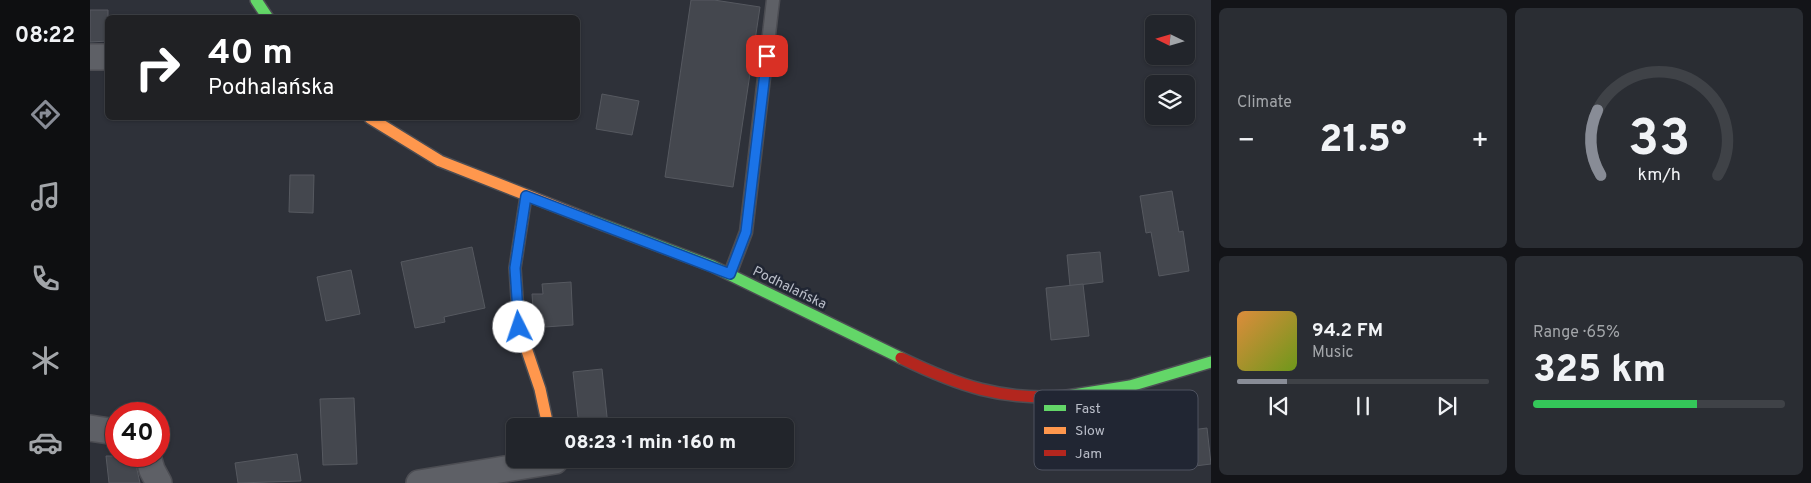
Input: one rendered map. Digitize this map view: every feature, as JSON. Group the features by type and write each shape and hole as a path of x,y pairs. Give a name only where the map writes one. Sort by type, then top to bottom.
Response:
{"street":[{"path":"90,57 105,57"},
{"name":"Podhalańska","path":"373,120 440,161 730,274 915,365 959,384 986,392 1034,397"},
{"path":"526,196 515,268 519,327 540,389 546,418"},
{"name":"Podhalańska","path":"1106,390 1130,386 1211,362"},
{"path":"90,428 105,430"},
{"path":"151,467 159,483"},
{"path":"419,483 556,468"}],"lane":[{"path":"730,274 746,232 773,0"}],"building":[{"path":"691,0 714,0 760,7 733,187 665,177"},
{"path":"90,10 108,10 108,15 105,15 105,41 90,42"},
{"path":"602,94 639,101 632,135 596,129"},
{"path":"290,175 314,175 313,213 289,212"},
{"path":"1172,191 1179,232 1183,231 1189,271 1159,276 1151,232 1146,233 1140,196"},
{"path":"472,247 485,308 444,317 445,322 415,328 401,262"},
{"path":"1100,252 1103,282 1070,286 1067,255"},
{"path":"351,270 360,314 326,321 317,277"},
{"path":"571,282 573,325 545,327 545,320 534,321 532,294 543,294 542,284"},
{"path":"1083,284 1089,336 1051,340 1046,288"},
{"path":"602,369 607,418 578,418 573,372"},
{"path":"354,398 357,464 323,465 320,399"},
{"path":"1207,428 1211,464 1198,466 1198,429"},
{"path":"297,454 301,481 238,483 235,463"},
{"path":"107,467 136,467 140,483 109,483"}],"traffic: fast":[{"path":"256,0 266,15"},
{"path":"590,220 712,266 901,358"},
{"path":"1105,390 1130,386 1211,362"}],"traffic: slow":[{"path":"373,120 440,161 590,220"},
{"path":"526,196 515,268 519,327 540,389 546,418"}],"traffic: jam":[{"path":"901,358 962,384 1001,394 1034,397"}],"route":[{"path":"519,327 515,268 526,196 730,274 746,232 767,56"}]}
